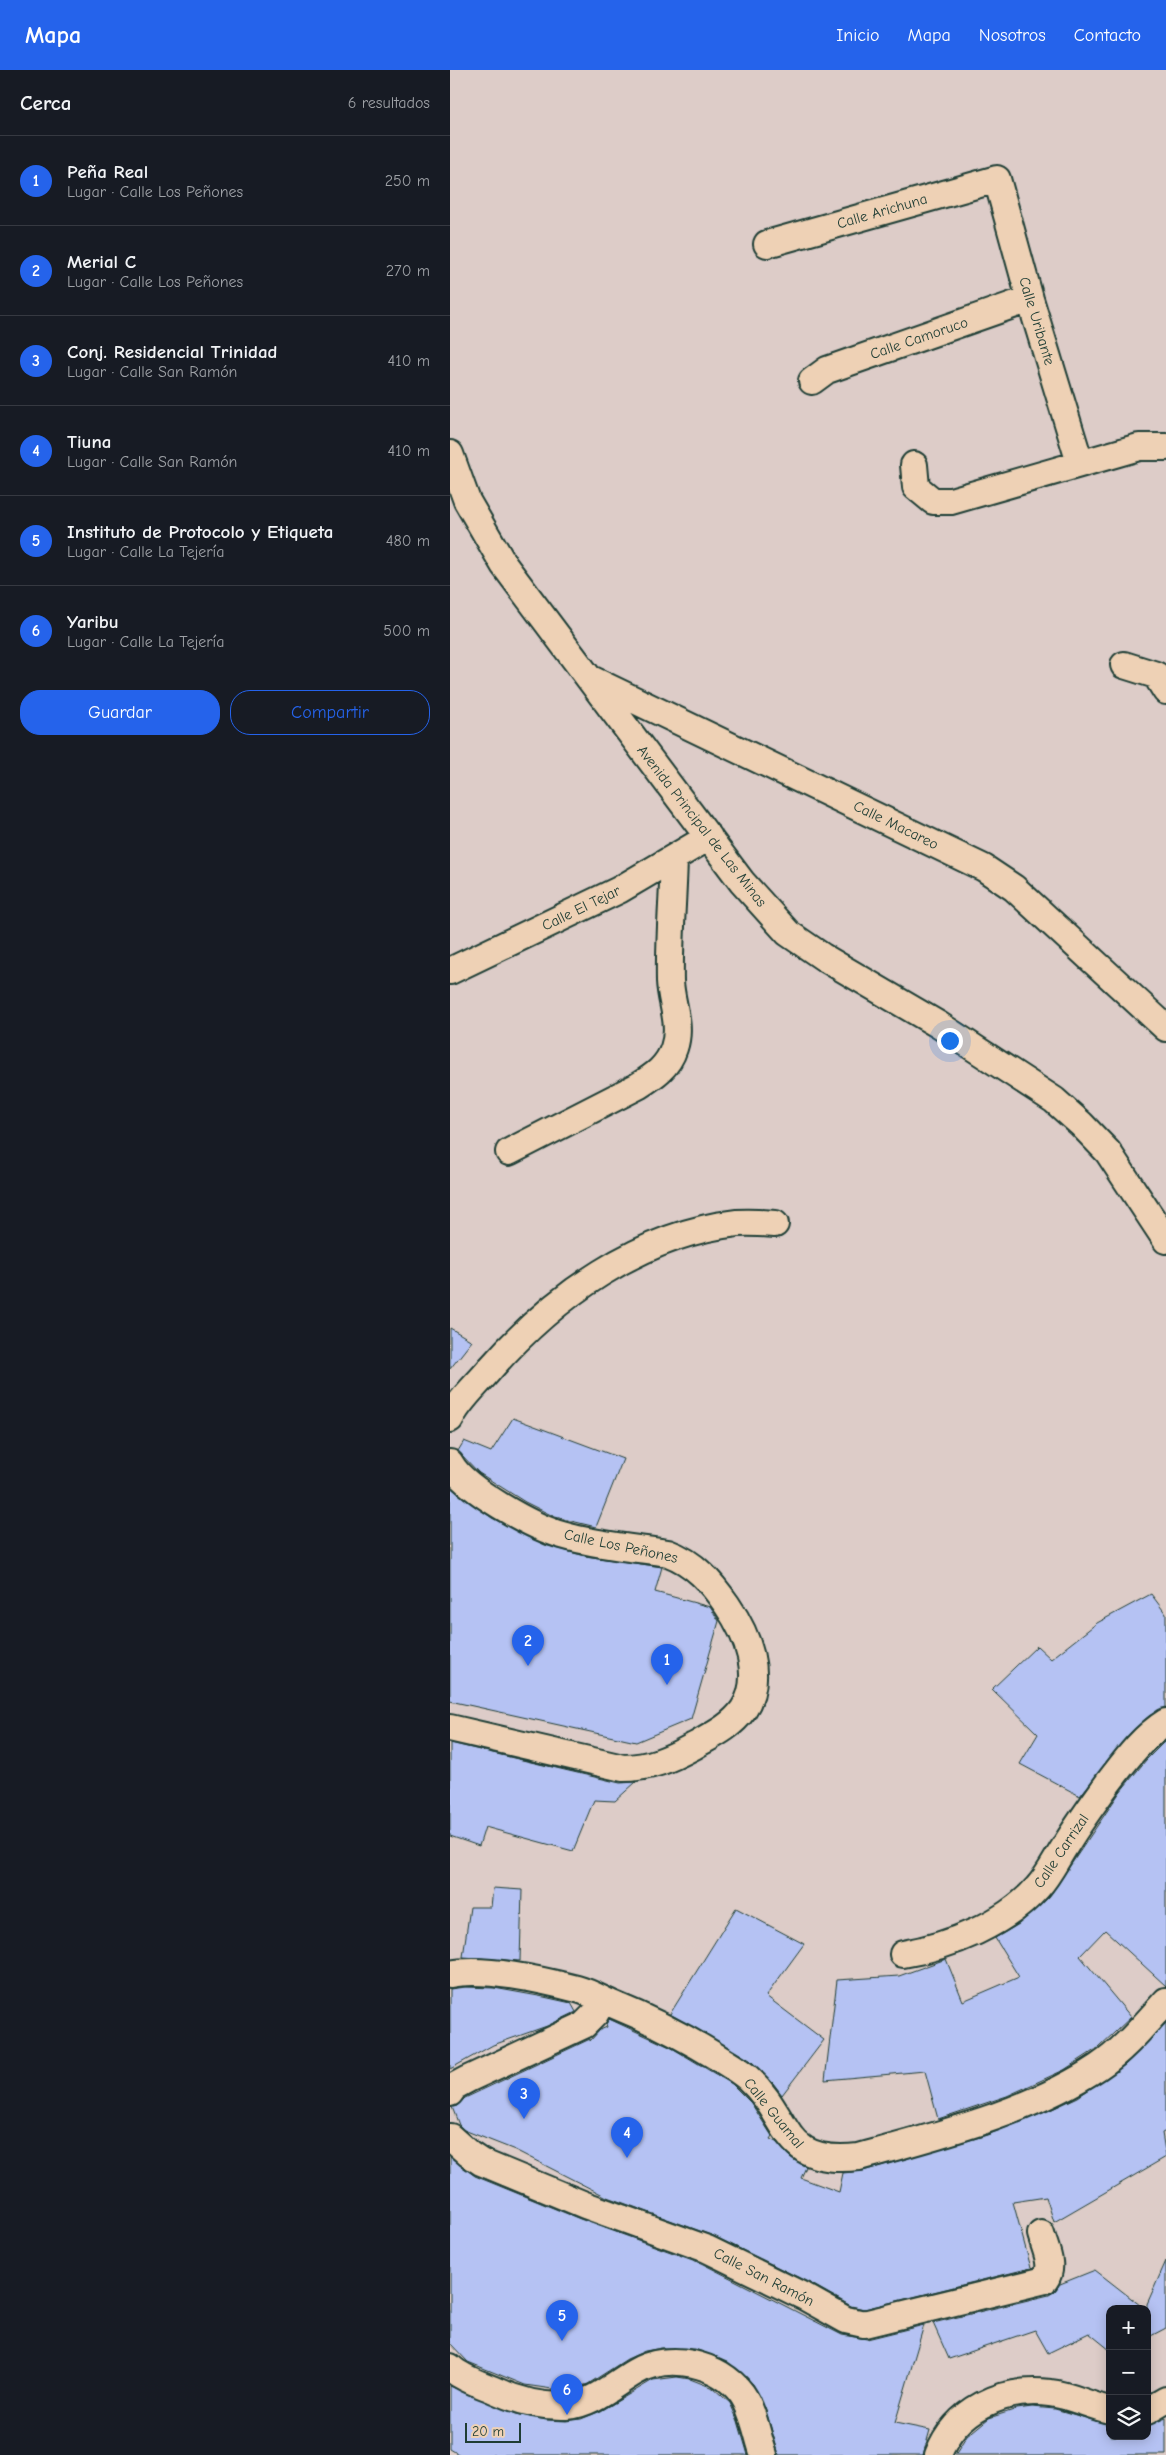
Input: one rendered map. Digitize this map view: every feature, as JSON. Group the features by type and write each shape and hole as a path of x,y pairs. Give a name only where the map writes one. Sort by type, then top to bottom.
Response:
{"street":[{"name":"Calle Arichuna","path":"767,244 997,179"},
{"name":"Calle Uribante","path":"997,179 1030,299 1080,464"},
{"name":"Calle Camoruco","path":"812,381 827,370 1030,299"},
{"path":"914,465 916,487 933,501 951,501 1139,447 1166,447"},
{"name":"Avenida Principal de Las Minas","path":"450,454 467,501 504,565 742,882 788,933 860,980 939,1025 1054,1100 1108,1152 1166,1240"},
{"path":"1124,665 1156,675 1166,691"},
{"name":"Calle Macareo","path":"590,678 984,868 1014,888 1166,1028"},
{"name":"Calle El Tejar","path":"450,971 619,890 709,837"},
{"path":"509,1152 638,1086 657,1074 668,1063 678,1030 670,980 674,858"},
{"path":"450,1419 466,1394 534,1323 582,1286 607,1270 635,1255 668,1241 718,1226 739,1223 775,1224"},
{"name":"Calle Los Peñones","path":"450,1463 453,1469 474,1489 519,1515 561,1535 668,1553 685,1560 698,1569 738,1621 746,1637 753,1672 752,1691 743,1710 734,1720 720,1731 674,1756 642,1768 623,1768 450,1728"},
{"name":"Calle Carrizal","path":"903,1954 930,1949 968,1933 1012,1910 1026,1899 1052,1869 1085,1815 1118,1770 1144,1739 1166,1722"},
{"name":"Calle Guamal","path":"450,1974 480,1970 579,1989 659,2023 698,2045 741,2073 761,2092 798,2146 808,2154 847,2159 859,2158 964,2126 1019,2107 1057,2091 1107,2060 1166,2001"},
{"path":"450,2093 468,2079 584,2025 595,2014 603,2000"},
{"name":"Calle San Ramón","path":"450,2137 469,2154 482,2162 585,2205 707,2249 803,2296 846,2320 864,2324 1045,2280 1049,2274 1050,2266 1041,2234"},
{"path":"450,2367 476,2382 521,2401 568,2406 588,2400 636,2371 678,2362 699,2366 715,2372 730,2382 742,2395 764,2455"},
{"path":"938,2455 950,2430 974,2408 1018,2394 1050,2393 1106,2409"},
{"path":"1151,2409 1166,2400"}],"building":[{"path":"450,1328 472,1341 450,1369"},
{"path":"513,1418 623,1459 596,1527 555,1517 525,1502 479,1473 458,1451 464,1441 491,1452"},
{"path":"450,1487 492,1518 545,1545 585,1556 662,1567 655,1592 710,1607 719,1621 691,1719 636,1742 450,1701"},
{"path":"1151,1594 1166,1614 1166,1707 1149,1716 1131,1732 1080,1796 1020,1764 1038,1734 992,1689 1037,1646 1051,1659 1097,1623"},
{"path":"1166,1740 1166,1986 1105,1930 1080,1956 1131,2017 1098,2048 1064,2070 1007,2096 938,2119 925,2071 825,2080 837,1980 899,1976 946,1959 963,2001 1019,1977 995,1938 1019,1924 1049,1897 1120,1792 1146,1760"},
{"path":"450,1743 620,1783 636,1782 615,1801 594,1800 573,1851 485,1827 479,1846 450,1836"},
{"path":"493,1888 522,1890 520,1961 463,1957 470,1907 491,1907"},
{"path":"736,1908 804,1944 766,1996 824,2040 782,2095 750,2060 670,2014"},
{"path":"465,1987 494,1988 571,2003 576,2012 547,2026 493,2045 450,2069 450,1989"},
{"path":"609,2019 672,2048 732,2084 751,2103 772,2136 770,2139 776,2142 790,2157 806,2167 801,2178 839,2192 843,2173 863,2171 987,2135 1078,2097 1126,2064 1166,2023 1166,2131 1162,2133 1166,2157 1054,2222 1046,2197 1013,2202 1031,2268 864,2309 851,2306 810,2283 714,2236 607,2197 515,2150 464,2130 459,2125 452,2107 457,2106 465,2098 590,2039 590,2041 600,2030 607,2027 606,2024"},
{"path":"450,2157 475,2176 580,2219 701,2263 842,2335 867,2339 924,2325 895,2423 930,2430 923,2455 779,2455 766,2411 753,2384 727,2361 695,2349 662,2348 645,2351 627,2359 588,2384 566,2391 525,2385 468,2362 450,2343"},
{"path":"1166,2261 1166,2328 1151,2336 1151,2305 1147,2304"},
{"path":"1095,2270 1140,2305 1106,2305 1106,2347 1089,2333 1048,2353 1035,2330 949,2359 933,2323 1049,2295 1060,2284"},
{"path":"677,2377 690,2379 713,2388 730,2403 738,2421 748,2455 460,2455 450,2449 450,2386 516,2414 546,2420 567,2421 581,2419 601,2411 653,2380"},
{"path":"1032,2407 1055,2409 1106,2424 1106,2440 1151,2440 1151,2424 1166,2418 1166,2455 955,2455 967,2436 989,2418 1017,2409"}],"place":[{"name":"Merial C","path":"528,1666"},
{"name":"Peña Real","path":"667,1685"},
{"name":"Conj. Residencial Trinidad","path":"524,2119"},
{"name":"Tiuna","path":"627,2158"},
{"name":"Instituto de Protocolo y Etiqueta","path":"562,2341"},
{"name":"Yaribu","path":"567,2415"}]}
